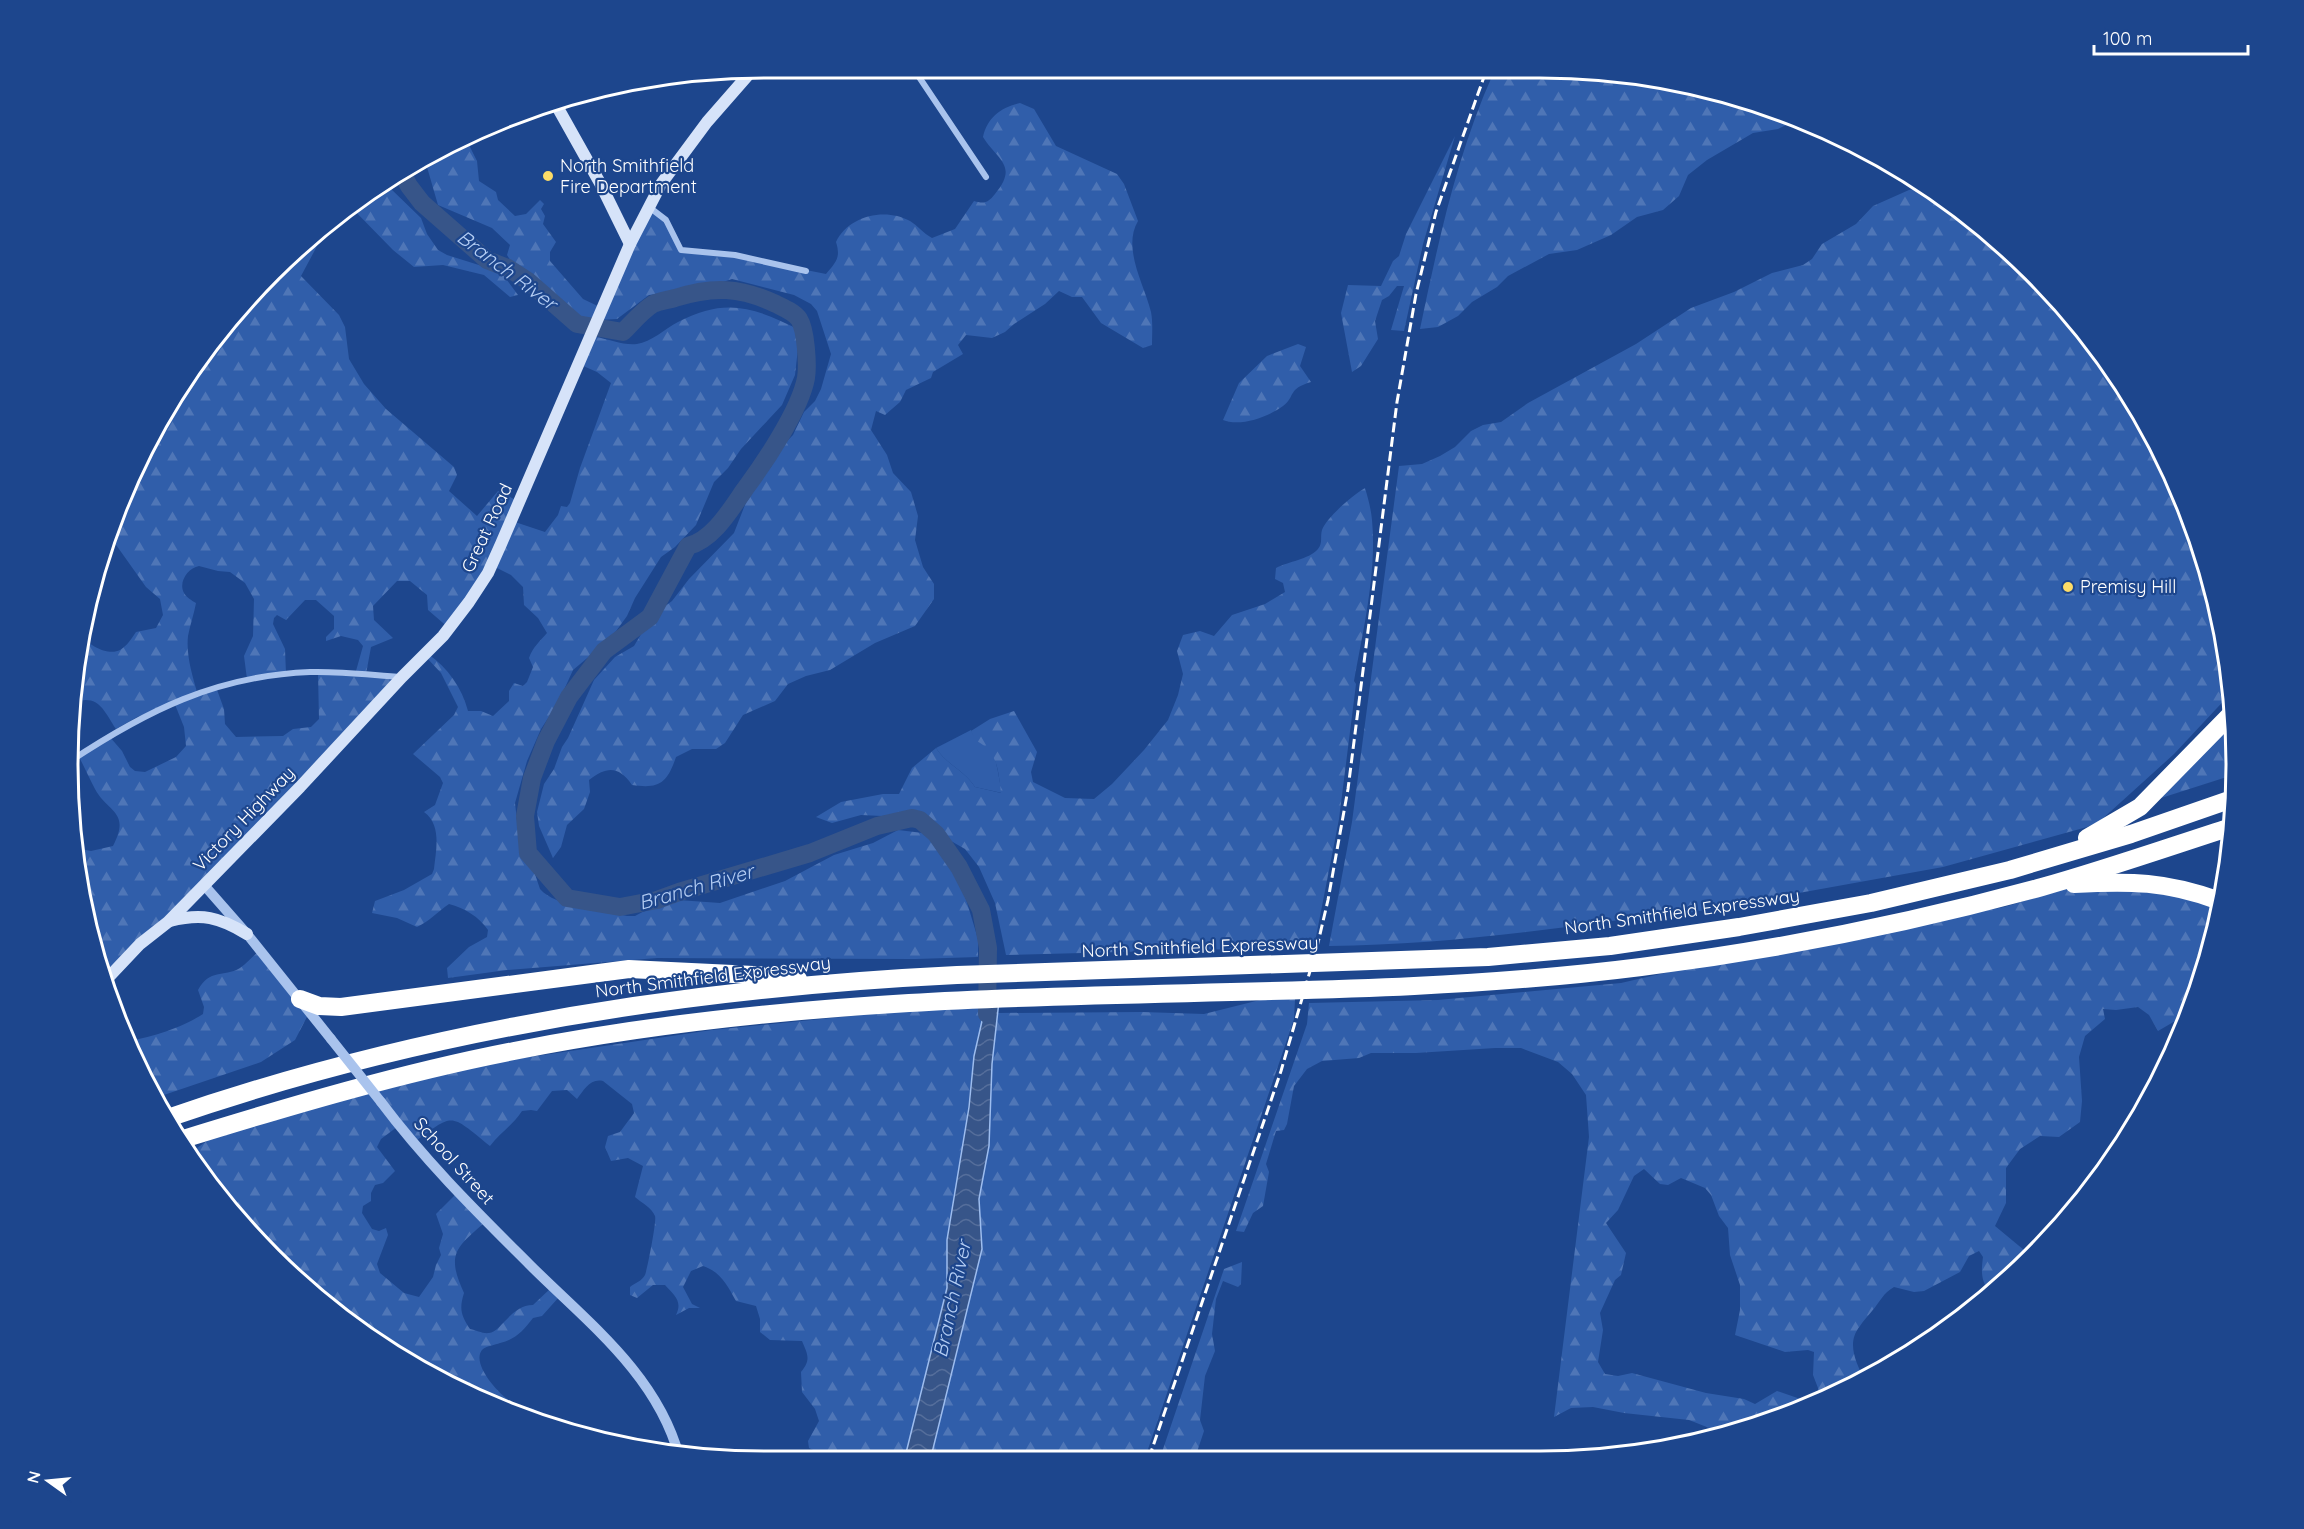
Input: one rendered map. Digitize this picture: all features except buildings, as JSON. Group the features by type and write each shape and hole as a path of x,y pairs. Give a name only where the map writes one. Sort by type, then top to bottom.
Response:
{"highway":[{"path":"2043,860 2111,825 2140,807 2225,720"},
{"name":"North Smithfield Expressway","path":"175,1116 391,1052 486,1030 654,1002 829,984 957,975 1488,957 1564,951 1738,927 1871,903 2010,870 2131,834 2225,801"},
{"path":"189,1137 269,1112 445,1066 582,1039 664,1026 753,1016 958,1000 1416,987 1628,969 1710,957 1948,912 2048,885 2223,830"},
{"path":"2048,885 2127,881 2193,891 2213,898"},
{"path":"300,999 319,1006 341,1007 629,969 773,976 829,984"},
{"path":"195,1147 217,1134 269,1112"}],"main road":[{"name":"Great Road","path":"402,677 443,636 470,602 488,573 648,206 683,153 745,78"},
{"path":"559,110 600,183 630,244"},
{"name":"Victory Highway","path":"111,975 140,944 168,922 300,788 402,677"},
{"path":"168,922 202,916 221,920 247,934"}],"street":[{"path":"920,78 986,177"},
{"path":"648,206 666,220 681,250 735,255 806,272"},
{"path":"78,756 148,713 215,688 262,677 311,672 402,677"},
{"name":"School Street","path":"204,885 247,934 450,1186 613,1346 642,1381 662,1411 676,1445"}],"green space":[{"path":"1491,78 1584,79 1673,91 1717,101 1787,124 1778,129 1753,133 1707,160 1688,175 1679,196 1663,210 1637,217 1611,235 1577,250 1549,254 1508,276 1497,287 1472,302 1458,316 1438,327 1420,329 1459,167"},
{"path":"1020,103 1034,109 1056,146 1117,174 1124,184 1138,221 1132,243 1133,254 1151,312 1152,345 1143,348 1101,323 1082,297 1072,297 1059,291 1045,304 1005,332 992,338 966,335 958,345 963,354 933,372 931,378 906,390 900,402 885,415 876,411 871,430 887,455 893,473 911,492 918,516 915,540 923,567 934,584 934,599 915,626 875,643 830,670 806,676 788,684 775,701 743,715 725,743 716,749 692,749 676,757 666,778 656,785 632,785 622,774 612,770 595,775 589,780 590,792 584,809 567,825 561,847 553,858 539,826 537,812 544,784 554,769 594,680 615,657 634,646 652,616 672,601 689,579 734,533 750,492 771,467 780,448 793,435 804,412 815,401 821,389 831,354 817,311 811,304 794,295 732,279 708,287 649,295 617,319 598,320 568,314 558,308 536,286 521,277 507,255 510,245 492,228 438,205 427,167 470,145 477,161 479,181 496,192 498,200 515,216 526,214 540,200 544,204 541,209 545,216 543,224 556,242 550,252 550,261 583,299 604,309 650,211 661,217 679,248 826,274 837,259 836,242 842,233 858,220 868,216 900,217 910,221 932,238 955,229 974,201 988,201 1002,184 1005,176 1003,163 983,137 991,119 1007,107"},
{"path":"1455,136 1423,244 1404,331 1391,330 1404,286 1397,286 1389,296 1382,300 1375,321 1378,339 1361,366 1352,372 1341,313 1348,285 1381,286 1393,261 1399,256 1406,234"},
{"path":"391,189 421,218 427,234 438,250 501,272 518,295 510,297 484,275 443,265 414,267 393,250 357,213"},
{"path":"1913,189 1957,220 2025,279 2084,347 2134,421 2174,502 2190,544 2213,631 2223,702 2174,754 2100,821 2087,827 1943,867 1688,913 1686,911 1463,939 1329,946 1352,822 1399,466 1422,464 1440,456 1455,447 1471,431 1483,425 1501,422 1528,403 1636,344 1691,308 1734,292 1772,273 1803,265 1812,259 1822,244 1856,224 1873,206"},
{"path":"317,244 301,276 339,315 345,327 349,359 364,384 386,409 454,467 457,475 449,491 477,516 498,491 522,503 515,522 545,532 558,515 561,506 567,507 570,503 580,468 611,383 597,372 581,365 596,337 637,344 647,341 695,314 725,307 753,311 800,330 795,375 782,405 714,482 696,525 675,547 661,557 635,598 627,616 611,638 573,670 558,703 541,729 527,761 515,803 517,821 540,889 547,895 568,904 627,916 635,916 652,907 678,900 720,903 785,881 834,855 873,843 898,830 931,834 938,842 962,886 978,939 978,957 915,959 657,958 507,970 448,978 447,968 469,947 487,937 488,930 476,917 449,904 417,927 397,918 372,913 375,901 404,890 432,874 434,869 436,831 430,817 424,812 435,805 443,783 440,777 413,754 454,715 458,707 441,673 427,658 428,654 453,679 468,711 481,711 493,716 509,701 509,691 514,683 523,686 527,682 533,667 529,658 547,633 538,618 524,605 523,587 511,575 495,567 450,629 428,610 427,595 410,581 397,581 373,606 374,620 393,638 371,647 366,674 397,677 111,976 91,898 84,850 91,851 113,846 120,826 119,819 100,797 78,755 109,736 122,751 130,767 135,771 145,772 176,757 186,746 184,727 174,702 137,717 116,729 99,705 88,700 81,700 89,643 99,649 115,652 125,646 136,632 156,628 163,615 160,599 146,587 114,543 149,461 170,421 220,347 279,279","holes":["199,566 230,572 245,583 254,599 253,636 244,656 247,679 286,674 285,649 273,624 274,618 277,615 286,620 305,600 316,600 334,616 334,629 326,637 326,641 341,636 358,640 363,646 356,671 318,673 319,719 311,727 293,729 283,736 236,737 225,724 224,709 216,687 197,692 188,650 189,632 196,603 185,595 182,589 183,580 191,570"]},
{"path":"1298,344 1306,347 1300,366 1311,382 1298,387 1283,406 1270,414 1246,422 1223,420 1239,383 1267,356"},
{"path":"1365,488 1372,520 1371,581 1354,681 1356,684 1339,819 1314,947 1006,955 995,903 979,867 965,849 937,833 920,813 912,811 882,816 861,815 832,823 816,817 841,802 883,794 899,794 912,768 936,748 975,787 1001,793 996,762 988,750 975,740 971,731 990,719 1014,711 1037,752 1031,772 1033,782 1065,798 1094,799 1112,784 1144,750 1168,720 1183,674 1177,651 1183,635 1200,631 1214,636 1232,615 1265,604 1285,592 1283,583 1275,579 1276,568 1314,553 1320,547 1322,530 1329,519 1347,501"},
{"path":"2225,729 2226,777 2158,799"},
{"path":"971,730 973,735 993,754 1002,793 975,787 936,748"},
{"path":"2082,884 2213,900 2203,942 2177,1020 2158,1031 2149,1015 2138,1007 2103,1009 2105,1019 2085,1036 2079,1057 2082,1101 2080,1122 2059,1137 2040,1136 2020,1149 2006,1168 2006,1203 1995,1226 2025,1250 1986,1286 1982,1272 1983,1257 1979,1251 1969,1256 1960,1272 1924,1291 1914,1292 1894,1287 1890,1289 1856,1332 1853,1346 1860,1371 1819,1391 1813,1375 1814,1352 1808,1350 1785,1352 1735,1335 1740,1310 1740,1285 1730,1255 1728,1228 1719,1216 1711,1195 1705,1188 1681,1178 1668,1185 1660,1184 1644,1169 1634,1176 1618,1210 1606,1223 1626,1253 1621,1275 1615,1280 1600,1313 1603,1330 1598,1362 1605,1374 1618,1376 1632,1373 1706,1393 1744,1399 1755,1404 1777,1391 1801,1399 1760,1415 1712,1429 1689,1420 1593,1407 1571,1408 1554,1417 1589,1137 1586,1095 1572,1074 1558,1062 1521,1048 1371,1053 1359,1058 1322,1061 1307,1069 1294,1086 1284,1130 1276,1131 1266,1164 1269,1172 1263,1206 1253,1213 1244,1232 1236,1231 1307,1024 1309,1003 1438,1000 1621,983 1695,966 2004,907"},
{"path":"259,951 309,1013 295,1040 261,1062 163,1095 136,1039 168,1031 203,1014 204,1007 198,990 203,983 212,976 240,968"},
{"path":"1268,998 1295,999 1294,1019 1147,1451 932,1451 982,1249 979,1199 989,1146 992,1064 998,1013 1204,1014"},
{"path":"981,1008 982,1021 974,1056 965,1133 947,1240 947,1288 906,1451 815,1451 809,1448 808,1441 819,1421 815,1409 802,1392 801,1372 808,1357 802,1341 770,1340 760,1332 760,1319 756,1306 736,1301 723,1280 709,1269 703,1266 691,1271 683,1287 692,1304 700,1308 689,1308 676,1315 678,1302 665,1285 653,1285 637,1298 630,1295 630,1287 645,1275 655,1216 635,1197 643,1166 628,1158 611,1161 605,1147 608,1136 620,1132 634,1113 632,1104 603,1081 591,1083 577,1099 567,1090 552,1091 537,1111 522,1111 490,1146 467,1127 452,1120 437,1126 413,1143 397,1127 381,1139 377,1147 395,1171 383,1183 375,1185 371,1193 371,1201 363,1206 362,1213 372,1229 379,1231 386,1228 388,1235 377,1264 380,1273 404,1293 419,1297 433,1277 441,1255 439,1248 443,1234 436,1214 456,1194 484,1223 461,1246 455,1260 464,1293 462,1312 470,1329 484,1333 493,1332 519,1309 533,1305 551,1288 559,1297 542,1316 533,1318 515,1337 483,1349 480,1355 483,1370 494,1386 507,1399 534,1409 534,1411 502,1399 421,1359 347,1309 279,1250 248,1217 196,1149 211,1138 229,1131 476,1065 712,1030 901,1011"},
{"path":"1242,1262 1241,1284 1238,1287 1223,1281 1216,1299 1212,1334 1215,1351 1205,1376 1200,1420 1204,1431 1197,1451 1162,1451 1224,1269"}],"water":[{"path":"999,1001 992,1064 989,1146 979,1199 982,1249 932,1451 906,1451 947,1288 947,1240 969,1107 974,1056 982,1021 981,1008"}],"waterway":[{"name":"Branch River","path":"406,180 422,203 487,260 508,268 528,281 577,324 623,332 655,303 702,291 726,290 763,298 794,314 799,319 805,339 806,378 797,405 772,450 721,523 697,543 688,546 650,617 604,651 569,697 546,741 532,778 525,816 528,853 567,898 620,907 657,900 810,853 877,826 912,818 920,820 936,834 959,867 981,910 988,948 987,1014"}],"railway":[{"path":"1151,1451 1281,1071 1317,947 1348,789 1397,402 1416,294 1436,212 1484,78"}],"place":[{"name":"North Smithfield Fire Department","path":"548,176"},
{"name":"Premisy Hill","path":"2068,587"}]}
